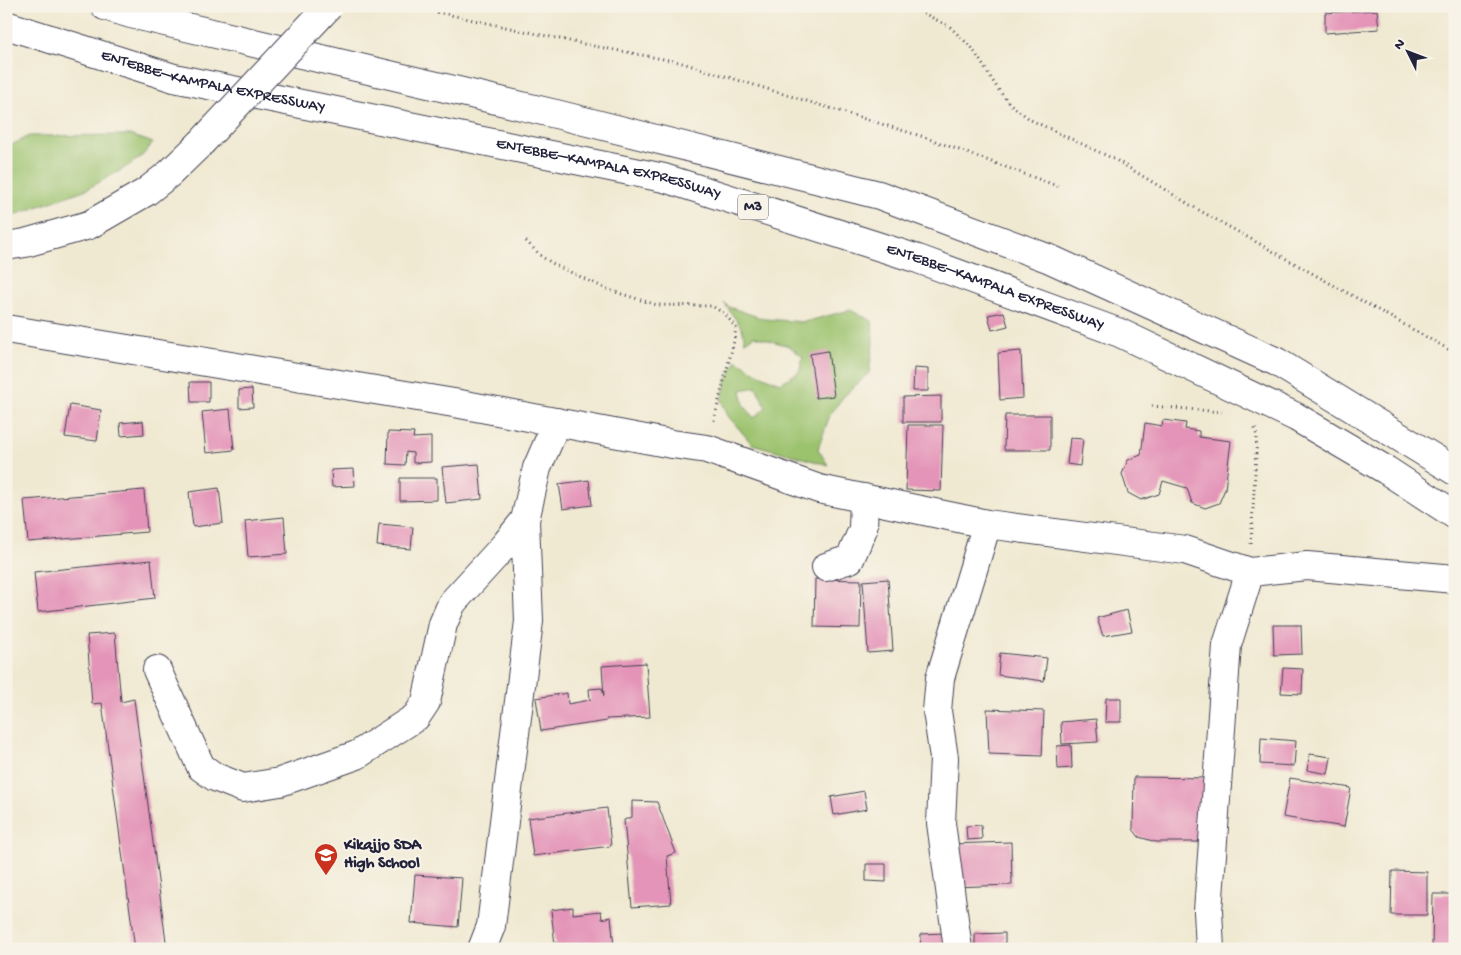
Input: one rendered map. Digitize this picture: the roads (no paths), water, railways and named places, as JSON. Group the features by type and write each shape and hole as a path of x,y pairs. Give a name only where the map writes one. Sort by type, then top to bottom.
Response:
{"main road":[{"path":"105,6 131,14 560,115 879,195 1050,259 1277,362 1455,471"},
{"path":"6,246 24,243 89,225 146,192 170,174 201,143 329,6"},
{"name":"ENTEBBE–KAMPALA EXPRESSWAY","path":"6,25 174,78 664,178 918,259 1120,333 1296,417 1386,470 1455,515"},
{"path":"6,329 460,404 707,449 819,489 987,524 1185,550 1250,572 1307,566 1455,579"},
{"path":"482,949 491,926 529,621 525,520 537,468 557,422"},
{"path":"826,567 850,559 863,529 864,498"},
{"path":"157,670 201,767 215,777 243,788 280,782 358,754 416,716 426,702 443,624 452,603 525,520"},
{"path":"958,949 941,823 944,758 937,711 940,678 987,524"},
{"path":"1210,949 1208,911 1227,645 1250,572"}],"place":[{"name":"Kikajjo SDA High School","path":"326,876"}]}
